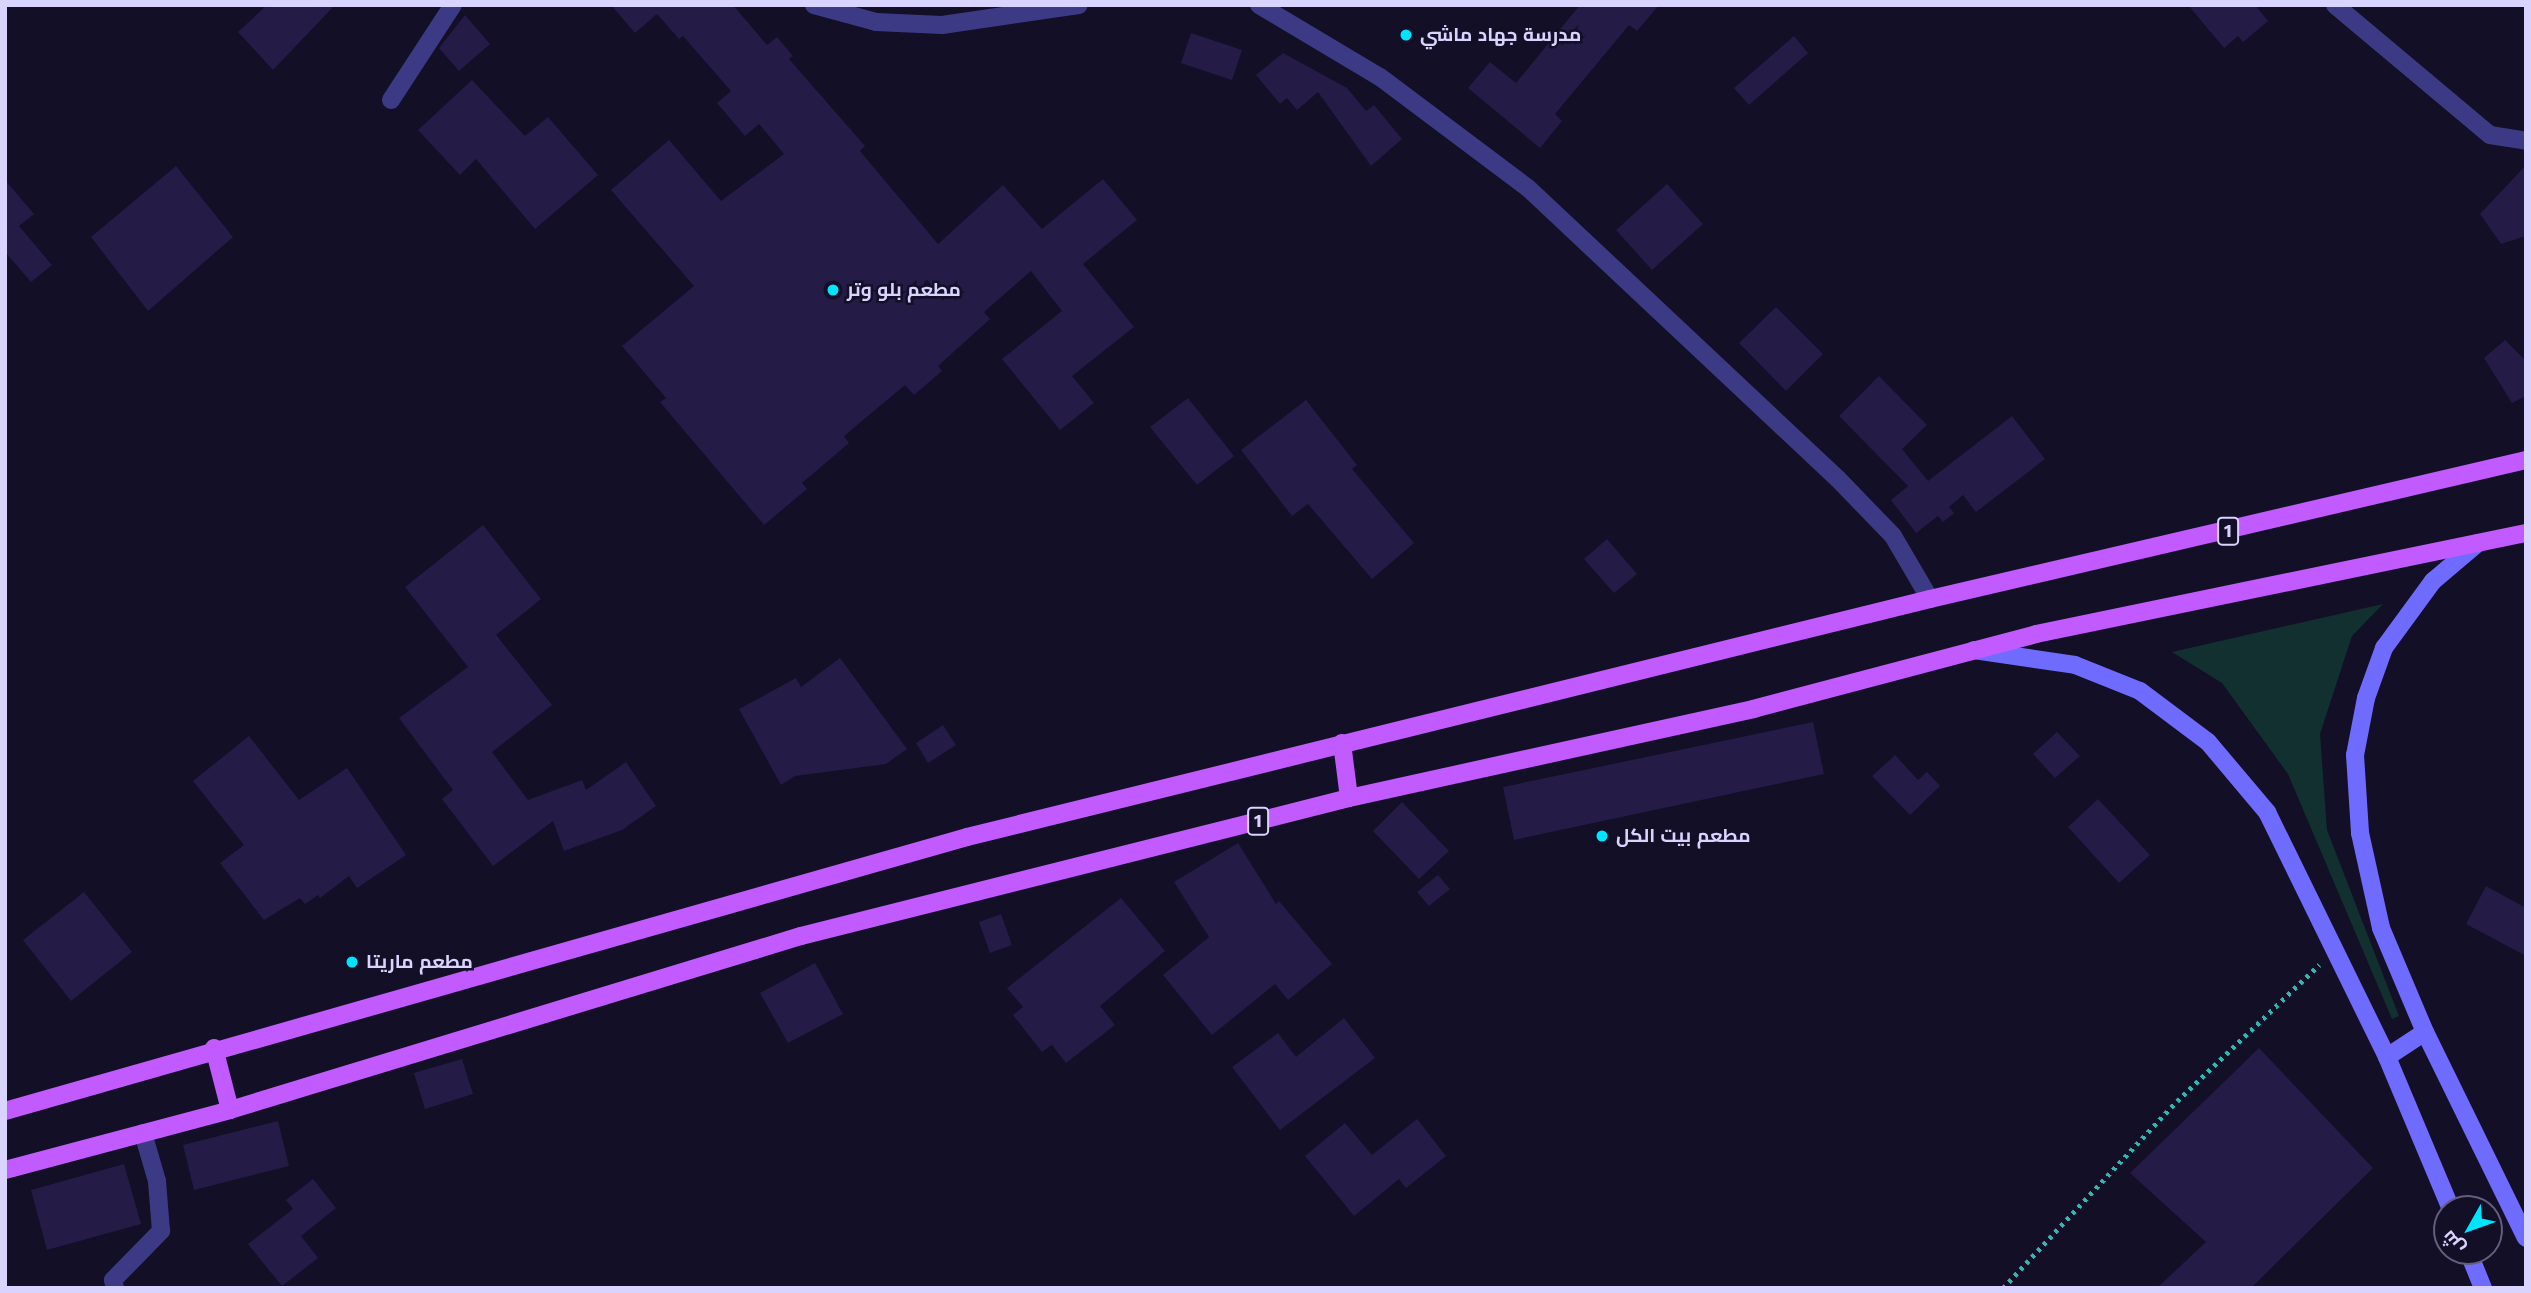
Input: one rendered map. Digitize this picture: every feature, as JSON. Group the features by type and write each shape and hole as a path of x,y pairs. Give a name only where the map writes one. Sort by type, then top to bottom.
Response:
{"main road":[{"name":"1","path":"5,1111 214,1048 967,837 1930,599 2526,460"},
{"name":"1","path":"5,1170 230,1110 801,936 1349,799 1753,709 1974,650 2526,533"},
{"path":"2478,543 2433,581 2384,648 2366,698 2355,755 2360,833 2381,928 2425,1032 2526,1238"},
{"path":"1974,650 2075,665 2140,691 2208,742 2267,812 2387,1057 2445,1195"},
{"path":"1342,743 1349,799"},
{"path":"2387,1057 2425,1032"},
{"path":"214,1048 230,1110"},
{"path":"2474,1265 2483,1288"}],"street":[{"path":"391,100 453,5"},
{"path":"814,5 876,22 942,24 1079,5"},
{"path":"1259,5 1380,76 1528,188 1838,479 1893,537 1930,599"},
{"path":"2335,5 2490,135 2526,141"},
{"path":"115,1288 113,1280 161,1231 157,1181 143,1133"}],"path":[{"path":"2003,1288 2177,1101 2335,950"}],"green space":[{"path":"2383,604 2352,636 2320,734 2327,830 2399,1016 2392,1019 2288,774 2222,683 2172,652"}],"building":[{"path":"267,5 335,5 273,70 238,32"},
{"path":"611,5 733,5 767,45 777,37 793,56 789,59 865,146 860,151 938,244 1003,185 1042,229 1103,179 1137,220 1083,264 1134,327 1072,376 1094,403 1060,430 1002,359 1062,311 1031,271 984,312 990,319 938,366 942,371 914,395 905,385 844,436 849,443 802,483 807,489 764,525 660,402 666,398 622,346 694,286 611,190 669,140 721,201 784,154 759,124 745,136 717,103 731,91 683,36 679,39 657,14 635,33"},
{"path":"1580,5 1659,5 1637,31 1629,25 1555,114 1562,121 1540,148 1468,88 1490,62 1516,83"},
{"path":"2188,5 2255,5 2268,21 2243,42 2238,36 2224,48"},
{"path":"465,15 490,44 459,71 439,48"},
{"path":"1191,33 1242,50 1232,80 1181,63"},
{"path":"1794,36 1808,53 1749,105 1734,88"},
{"path":"1283,53 1347,88 1366,111 1374,105 1402,139 1371,166 1318,92 1297,110 1287,98 1280,104 1256,75"},
{"path":"472,80 525,136 548,117 598,175 535,229 476,159 460,175 418,130"},
{"path":"2526,165 2526,236 2501,244 2480,214"},
{"path":"176,166 233,237 148,311 91,237"},
{"path":"5,180 34,214 19,226 52,265 31,282 5,252"},
{"path":"1667,184 1703,224 1652,270 1616,230"},
{"path":"1776,307 1823,354 1786,391 1739,343"},
{"path":"2505,340 2526,361 2526,396 2512,403 2484,358"},
{"path":"1879,376 1927,425 1902,449 1928,481 2012,416 2045,459 1976,512 1963,495 1949,507 1954,513 1943,522 1938,516 1916,533 1891,500 1908,486 1839,416"},
{"path":"1188,398 1234,456 1197,485 1150,427"},
{"path":"1306,400 1357,465 1352,469 1414,543 1372,579 1308,504 1292,516 1241,450"},
{"path":"483,525 541,599 496,635 552,705 492,752 528,800 582,780 586,790 626,762 656,806 622,830 564,851 553,821 493,866 442,799 453,790 399,718 468,667 405,587"},
{"path":"1607,539 1637,574 1614,593 1584,559"},
{"path":"840,658 907,749 886,764 795,776 781,785 739,709 796,678 801,687"},
{"path":"1813,722 1824,774 1514,840 1503,787"},
{"path":"943,725 956,745 928,763 916,743"},
{"path":"2057,732 2080,756 2055,778 2033,754"},
{"path":"249,736 299,800 347,768 406,855 357,888 349,876 320,898 318,895 305,904 300,898 264,920 220,863 244,845 193,781"},
{"path":"1895,755 1918,780 1927,772 1940,786 1910,815 1872,776"},
{"path":"2098,799 2150,855 2119,883 2068,827"},
{"path":"1402,802 1449,851 1419,879 1373,831"},
{"path":"1238,843 1276,904 1279,901 1332,964 1288,1000 1275,984 1212,1035 1163,975 1209,937 1174,882"},
{"path":"1438,875 1450,889 1429,906 1417,892"},
{"path":"2486,886 2526,908 2526,956 2466,924"},
{"path":"84,892 132,952 71,1001 23,940"},
{"path":"1121,898 1165,951 1100,1006 1115,1025 1066,1063 1052,1045 1042,1052 1013,1015 1023,1007 1007,988"},
{"path":"1001,914 1012,945 990,953 979,922"},
{"path":"815,963 843,1014 788,1043 760,993"},
{"path":"1344,1018 1375,1058 1280,1130 1232,1067 1278,1033 1296,1057"},
{"path":"2259,1048 2373,1168 2251,1288 2157,1288 2206,1242 2130,1173"},
{"path":"462,1059 473,1094 425,1109 414,1073"},
{"path":"1417,1119 1446,1156 1406,1188 1399,1179 1354,1216 1305,1156 1345,1123 1372,1155"},
{"path":"278,1121 289,1166 194,1190 183,1145"},
{"path":"124,1164 141,1224 47,1250 31,1190"},
{"path":"313,1179 336,1208 301,1236 318,1258 282,1286 248,1244 293,1209 286,1200"}],"place":[{"name":"مدرسة جهاد ماشي","path":"1406,35"},
{"name":"مطعم بلو وتر","path":"833,290"},
{"name":"مطعم بيت الكل","path":"1602,836"},
{"name":"مطعم ماريتا","path":"352,962"}]}
